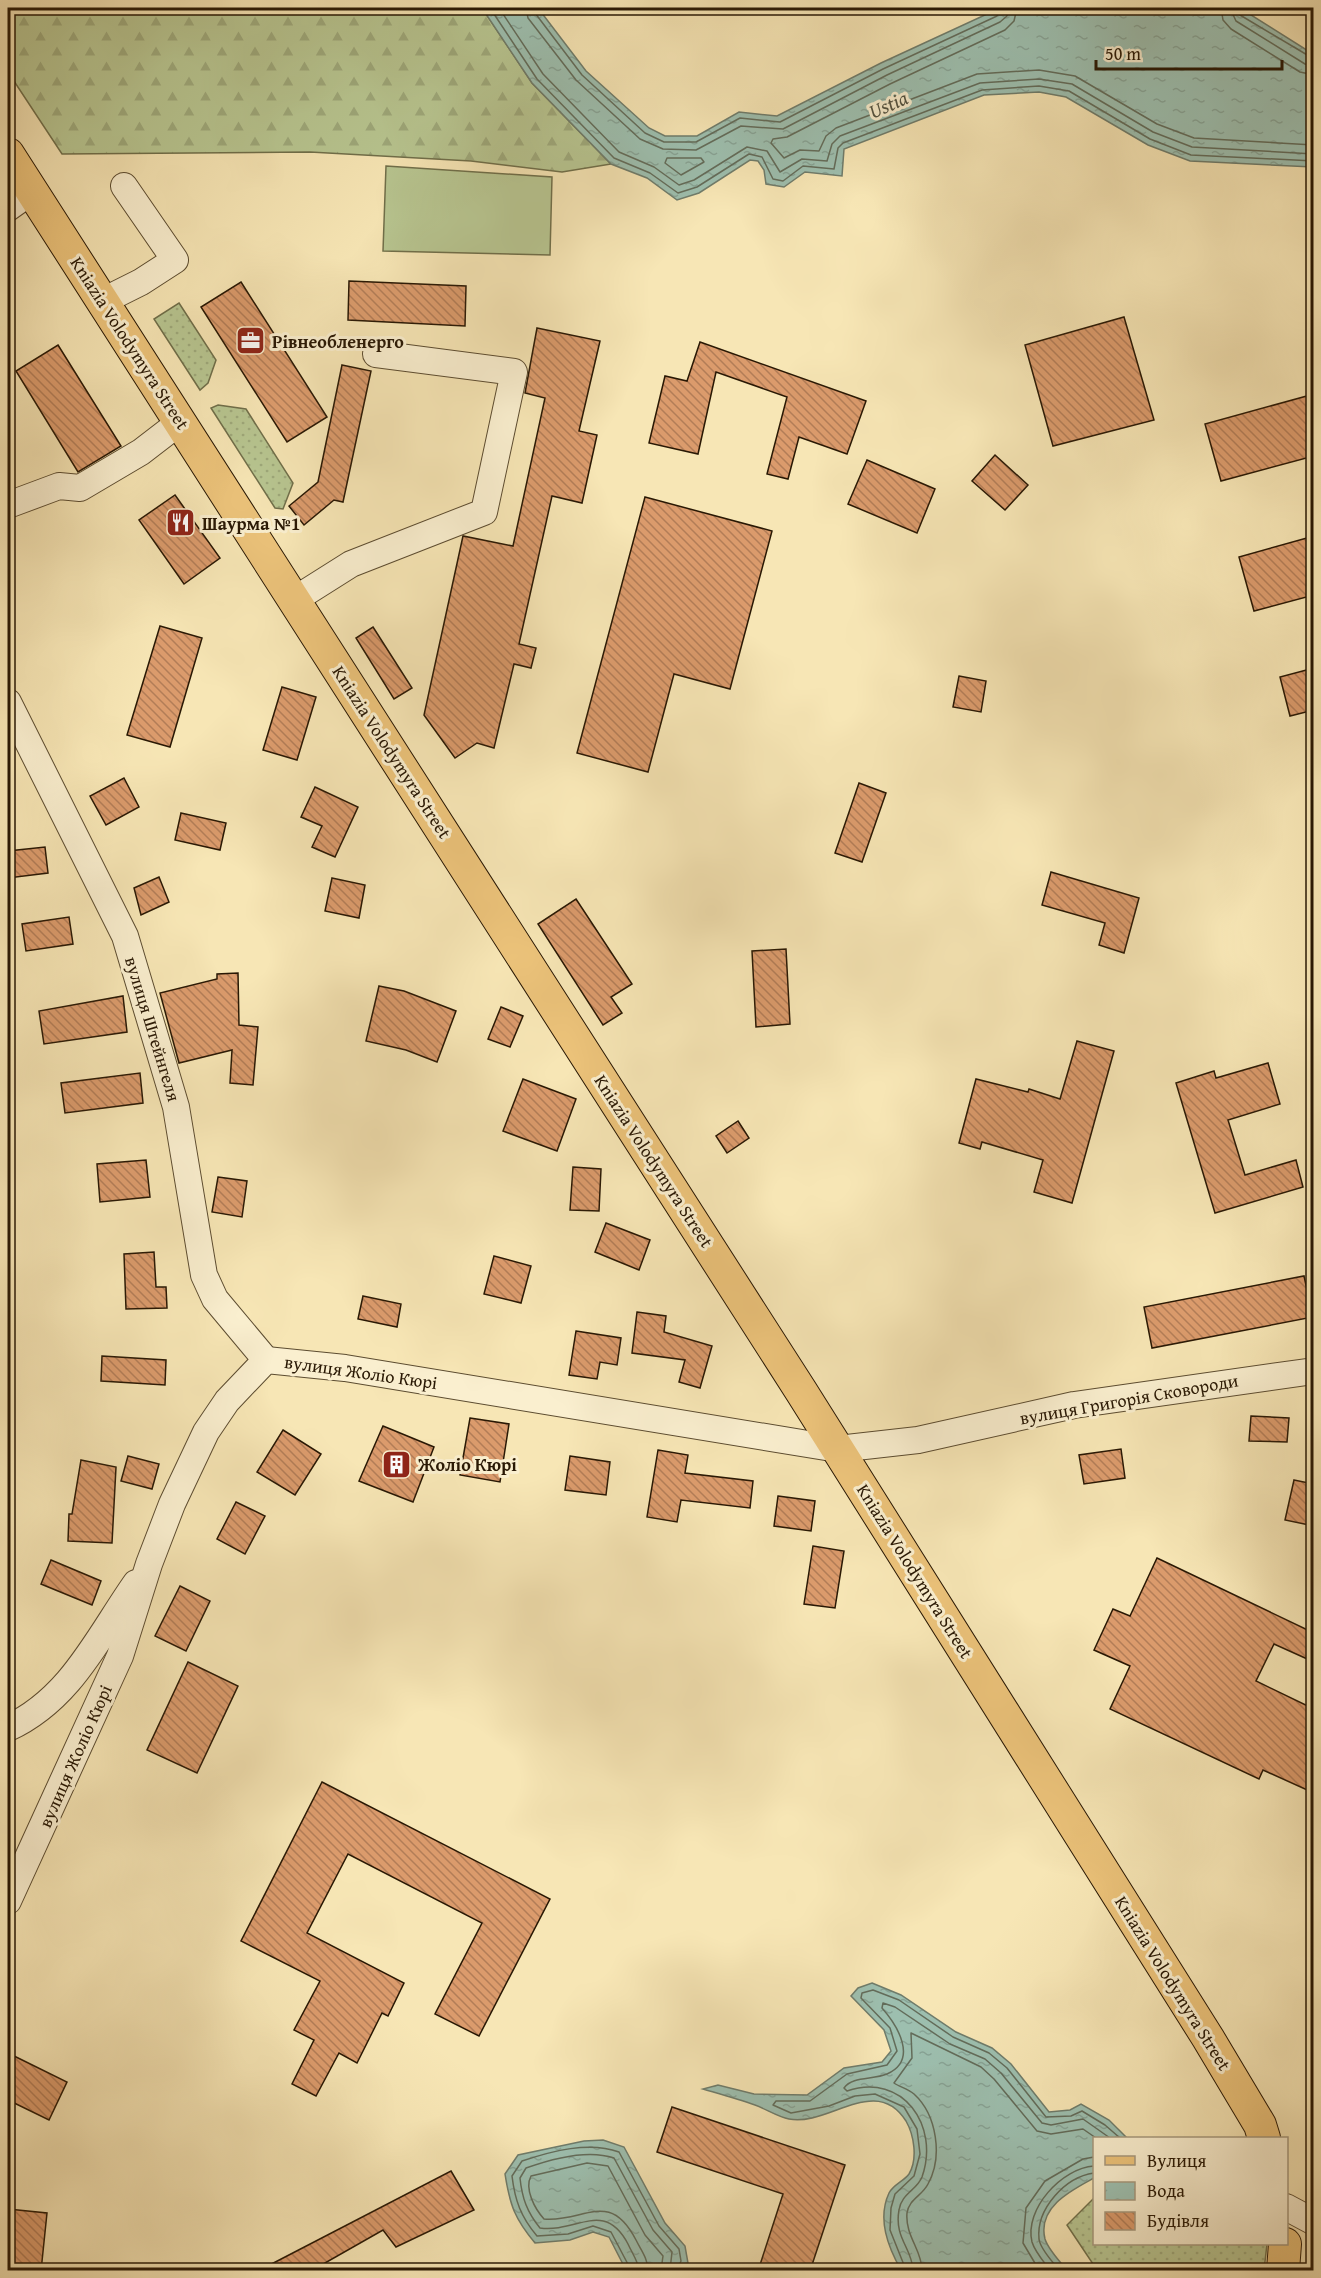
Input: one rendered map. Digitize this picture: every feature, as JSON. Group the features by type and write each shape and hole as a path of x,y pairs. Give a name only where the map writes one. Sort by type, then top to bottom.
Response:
{"main road":[{"name":"Kniazia Volodymyra Street","path":"8,154 20,199 103,301 838,1449 1208,2038 1260,2125 1263,2137"},
{"path":"1283,2271 1285,2245"}],"street":[{"path":"103,301 141,282 175,260 124,186"},
{"path":"294,600 351,564 484,512 514,372 376,354"},
{"path":"8,505 59,486 80,488 141,452 180,422"},
{"name":"вулиця Штейнгеля","path":"8,702 125,936 176,1107 204,1275 214,1299 266,1360"},
{"name":"вулиця Жоліо Кюрі","path":"8,1901 120,1656 149,1564 172,1504 206,1432 227,1401 266,1360 345,1368 838,1449"},
{"name":"вулиця Григорія Сковороди","path":"838,1449 918,1440 1074,1405 1314,1371"},
{"path":"8,1728 49,1703 75,1677 102,1631 149,1564"},
{"path":"1288,2208 1314,2222"}],"green space":[{"path":"8,8 482,8 532,83 611,164 562,172 471,161 310,152 62,154 8,72"},
{"path":"386,166 552,177 550,255 383,251"},
{"path":"179,303 216,360 208,383 200,390 154,319"},
{"path":"218,405 246,409 293,483 283,509 275,508 211,408"},
{"path":"1093,2199 1093,2245 1267,2245 1264,2270 1097,2270 1067,2225"}],"water":[{"name":"Ustia","path":"482,8 538,8 586,71 649,128 665,136 697,136 739,112 777,116 881,63 1000,8 1240,8 1313,54 1313,167 1190,161 1148,145 1066,97 1039,92 984,95 844,149 842,176 805,172 784,187 766,184 764,170 758,161 750,160 699,193 677,200 647,178 611,164 532,83"},
{"path":"872,1983 901,1995 956,2032 992,2048 1011,2064 1049,2112 1070,2110 1081,2104 1109,2120 1126,2137 1093,2137 1093,2179 1058,2201 1046,2218 1045,2239 1054,2255 1067,2270 901,2270 888,2242 884,2213 889,2193 909,2174 912,2168 914,2147 906,2121 894,2107 881,2102 866,2101 820,2116 789,2119 755,2105 703,2089 718,2085 754,2094 807,2095 844,2068 882,2062 891,2051 884,2030 851,1996 858,1988"},
{"path":"603,2140 624,2147 665,2223 685,2246 688,2263 681,2270 626,2270 609,2237 593,2232 570,2240 535,2243 518,2219 511,2204 505,2174 518,2155 584,2141"}],"building":[{"path":"349,281 466,286 465,326 348,320"},
{"name":"Рівнеобленерго","path":"241,282 327,417 287,442 201,307"},
{"path":"1124,317 1154,420 1053,446 1025,345"},
{"path":"537,328 600,341 579,431 597,435 582,503 552,496 519,644 536,648 531,668 514,664 494,748 477,743 455,758 424,715 463,536 513,546 545,398 525,393"},
{"path":"700,342 866,401 847,454 799,437 788,479 767,474 787,397 716,372 698,454 649,443 665,376 687,381"},
{"path":"58,345 121,446 78,472 16,371"},
{"path":"342,365 371,371 343,502 334,500 304,525 289,506 318,482"},
{"path":"1314,394 1314,456 1221,481 1205,424"},
{"path":"995,455 1028,485 1005,510 972,481"},
{"path":"867,460 935,489 917,533 848,504"},
{"path":"175,495 220,558 184,584 139,520"},
{"path":"645,497 772,531 730,689 674,674 648,772 577,753"},
{"path":"1314,536 1314,595 1254,611 1239,557"},
{"path":"160,626 202,638 170,747 127,735"},
{"path":"373,627 412,688 394,699 356,638"},
{"path":"1314,668 1314,710 1290,716 1280,677"},
{"path":"959,676 986,681 981,712 953,707"},
{"path":"282,687 316,697 297,760 263,750"},
{"path":"124,778 139,807 106,825 90,796"},
{"path":"859,783 886,793 862,862 835,853"},
{"path":"315,787 358,807 335,857 312,847 322,826 301,817"},
{"path":"181,813 226,823 220,850 175,840"},
{"path":"45,847 48,873 8,878 8,851"},
{"path":"1051,872 1139,898 1124,953 1099,945 1105,923 1042,905"},
{"path":"159,877 169,902 141,915 134,888"},
{"path":"332,878 365,885 359,918 325,911"},
{"path":"576,899 632,984 611,997 622,1013 603,1025 538,924"},
{"path":"69,917 73,944 26,951 22,924"},
{"path":"786,949 790,1024 756,1027 752,951"},
{"path":"238,973 239,1025 258,1027 253,1085 230,1083 232,1050 179,1063 160,993 217,979 217,974"},
{"path":"379,986 404,991 456,1011 437,1062 406,1050 366,1041"},
{"path":"123,996 127,1032 44,1044 39,1011"},
{"path":"501,1007 523,1016 510,1047 488,1039"},
{"path":"1077,1041 1114,1051 1072,1203 1034,1192 1043,1160 982,1142 980,1149 959,1143 976,1079 1028,1092 1029,1089 1060,1099"},
{"path":"1268,1063 1280,1104 1228,1120 1245,1175 1296,1160 1303,1187 1215,1213 1176,1083 1214,1071 1216,1078"},
{"path":"140,1073 143,1103 65,1113 61,1083"},
{"path":"523,1079 576,1099 557,1151 503,1131"},
{"path":"738,1121 749,1138 727,1153 716,1136"},
{"path":"146,1160 150,1197 100,1202 97,1164"},
{"path":"573,1167 601,1169 599,1211 570,1210"},
{"path":"218,1177 247,1181 242,1217 212,1212"},
{"path":"606,1223 650,1240 639,1270 595,1252"},
{"path":"154,1252 156,1287 166,1287 167,1308 126,1309 124,1254"},
{"path":"494,1256 531,1266 521,1303 484,1294"},
{"path":"1304,1276 1313,1317 1152,1348 1144,1307"},
{"path":"363,1296 401,1304 397,1327 358,1319"},
{"path":"637,1312 666,1316 664,1332 712,1346 700,1388 679,1382 685,1360 632,1353"},
{"path":"576,1331 621,1338 617,1365 600,1362 597,1379 569,1375"},
{"path":"102,1356 166,1360 165,1385 101,1381"},
{"path":"1251,1416 1289,1418 1287,1442 1249,1441"},
{"path":"470,1418 509,1424 500,1482 460,1475"},
{"name":"Жоліо Кюрі","path":"383,1426 434,1447 413,1502 359,1481"},
{"path":"283,1430 321,1454 295,1495 257,1472"},
{"path":"1121,1449 1125,1478 1084,1484 1079,1455"},
{"path":"658,1450 688,1455 685,1473 753,1481 750,1508 681,1500 677,1522 647,1517"},
{"path":"128,1456 159,1464 152,1489 121,1481"},
{"path":"570,1456 610,1462 606,1495 565,1490"},
{"path":"81,1460 116,1467 112,1543 68,1541 69,1514 72,1514"},
{"path":"1294,1480 1314,1484 1314,1526 1285,1520"},
{"path":"778,1496 815,1501 811,1531 774,1526"},
{"path":"236,1502 265,1516 245,1554 217,1539"},
{"path":"813,1546 844,1551 835,1608 804,1604"},
{"path":"1157,1558 1314,1633 1314,1662 1274,1644 1256,1681 1314,1709 1314,1793 1263,1770 1259,1779 1110,1709 1130,1666 1094,1650 1113,1609 1130,1616"},
{"path":"51,1560 101,1581 92,1605 41,1584"},
{"path":"180,1586 210,1601 186,1651 155,1636"},
{"path":"188,1662 238,1686 197,1773 147,1750"},
{"path":"322,1782 550,1899 479,2036 435,2014 482,1923 348,1854 307,1933 404,1983 388,2016 382,2013 357,2063 339,2053 316,2096 292,2084 314,2040 294,2030 320,1981 241,1941"},
{"path":"8,2053 67,2082 49,2120 8,2100"},
{"path":"672,2107 845,2165 810,2271 758,2271 783,2194 657,2152"},
{"path":"451,2171 474,2210 396,2247 383,2230 311,2271 258,2271"},
{"path":"8,2209 47,2213 41,2271 8,2271"}],"place":[{"name":"Рівнеобленерго","path":"251,341"},
{"name":"Шаурма №1","path":"181,523"},
{"name":"Жоліо Кюрі","path":"397,1464"}]}
